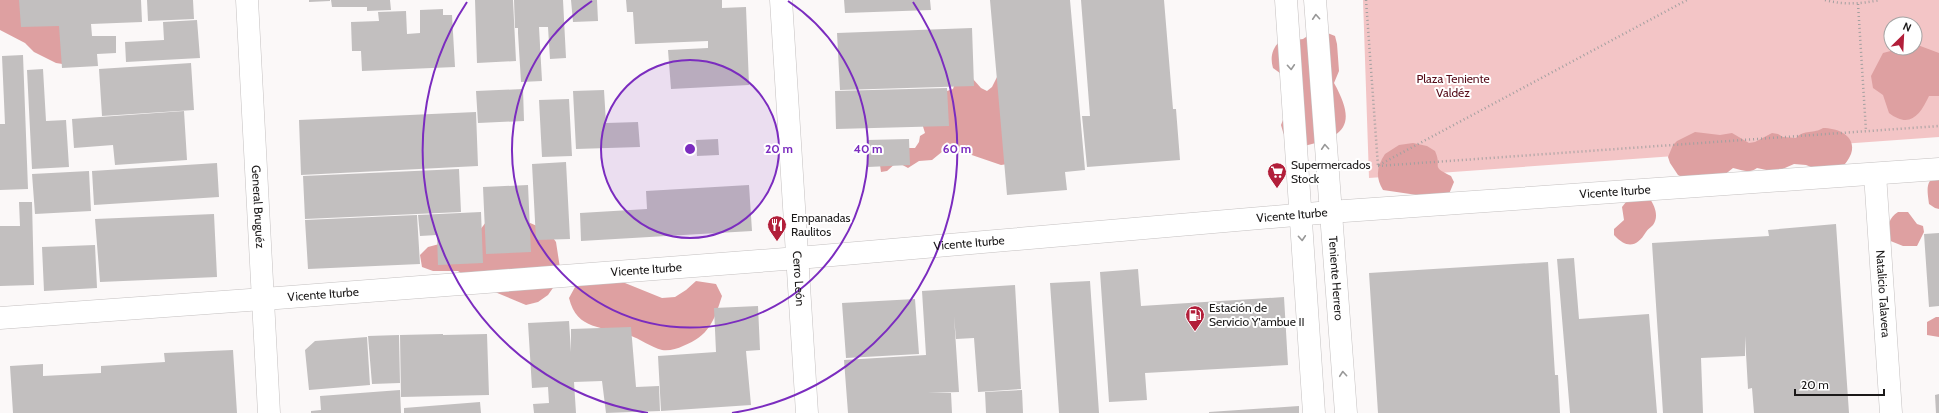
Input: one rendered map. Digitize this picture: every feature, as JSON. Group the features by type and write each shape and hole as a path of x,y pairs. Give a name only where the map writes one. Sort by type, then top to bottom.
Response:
{"street":[{"name":"General Bruguéz","path":"248,0 264,300 268,413"},
{"name":"Cerro León","path":"781,0 807,413"},
{"path":"1286,0 1314,413"},
{"name":"Teniente Herrero","path":"1315,0 1346,413"},
{"name":"Vicente Iturbe","path":"0,318 264,300 798,258 1330,212 1939,169"},
{"name":"Natalicio Talavera","path":"1875,174 1891,413"}],"path":[{"path":"1366,0 1378,166"},
{"path":"1378,166 1687,0"},
{"path":"1825,0 1837,3 1858,4 1880,0"},
{"path":"1858,4 1866,131"},
{"path":"1378,166 1939,126"}],"green space":[{"name":"Plaza Teniente Valdéz","path":"1363,0 1939,0 1939,137 1369,178"}],"shaded area":[{"path":"0,0 31,0 53,22 78,33 69,65 56,63 34,52 25,43 0,30"},
{"path":"1325,32 1335,36 1337,44 1339,71 1334,83 1345,109 1346,119 1338,133 1329,138 1303,146 1285,137 1283,132 1281,125 1286,112 1284,76 1273,68 1272,54 1279,42 1303,39 1309,35"},
{"path":"1923,47 1939,53 1939,96 1929,96 1918,114 1909,120 1896,118 1889,113 1883,95 1873,88 1871,76 1883,53 1883,56 1923,56"},
{"path":"1000,71 1008,164 1001,165 963,152 943,151 932,160 919,161 908,168 897,162 887,171 881,172 880,165 903,148 915,148 919,142 920,136 925,133 921,120 938,108 947,91 953,89 955,83 973,79 981,88 987,91 992,87"},
{"path":"1823,128 1840,131 1849,138 1851,142 1851,154 1842,168 1819,170 1806,165 1794,164 1776,172 1757,168 1748,171 1733,168 1723,176 1684,178 1678,175 1668,157 1673,145 1677,141 1695,132 1720,135 1732,133 1749,143 1755,142 1772,133 1783,137 1796,138 1802,133 1816,131"},
{"path":"1413,143 1427,146 1435,151 1438,161 1438,168 1451,176 1454,182 1449,194 1417,195 1383,190 1380,185 1378,172 1380,163 1385,154 1399,145"},
{"path":"1939,172 1939,209 1929,204 1928,186 1931,179"},
{"path":"1650,199 1656,212 1655,222 1639,241 1632,244 1623,243 1614,235 1614,229 1624,220 1622,207 1626,202"},
{"path":"506,212 548,231 556,242 560,268 555,285 548,295 538,302 526,305 478,285 458,271 433,271 422,267 420,255 428,247 477,234 492,214"},
{"path":"1898,212 1908,212 1917,224 1923,226 1924,232 1917,246 1903,246 1888,240 1888,228 1890,221"},
{"path":"696,281 716,284 722,296 716,313 709,327 699,337 681,347 670,350 658,349 629,335 592,326 578,316 573,309 569,298 575,287 586,282 625,283 662,298 675,297"},
{"path":"1939,317 1939,337 1927,335 1927,322"}],"building":[{"path":"19,0 141,0 142,22 91,24 92,36 116,36 116,53 97,54 98,66 62,68 59,26 21,27"},
{"path":"147,0 193,0 194,19 148,21"},
{"path":"309,0 330,0 330,1 309,2"},
{"path":"331,0 390,0 391,10 367,11 367,7 332,7"},
{"path":"475,0 513,0 516,61 477,63"},
{"path":"514,0 563,0 566,58 550,59 548,27 539,27 542,81 521,82 518,28 515,28"},
{"path":"571,0 597,0 598,21 573,22"},
{"path":"626,0 722,0 722,8 746,7 749,85 671,89 668,50 708,48 708,41 635,44 633,12 627,12"},
{"path":"844,0 930,0 931,10 845,13"},
{"path":"990,0 1070,0 1085,170 1065,172 1067,190 1007,195"},
{"path":"1081,0 1164,0 1173,109 1176,109 1180,160 1087,167 1082,116 1090,116"},
{"path":"443,9 443,15 452,15 455,67 362,71 361,51 352,51 351,22 379,21 378,12 406,11 407,34 420,33 420,10"},
{"path":"197,20 200,58 126,62 125,42 164,40 163,22"},
{"path":"972,28 974,86 840,90 837,33"},
{"path":"23,55 28,189 0,190 0,124 5,124 2,56"},
{"path":"191,63 194,110 102,116 99,69"},
{"path":"43,69 46,121 66,120 69,167 32,169 27,70"},
{"path":"947,88 949,126 836,129 835,91"},
{"path":"523,89 524,121 478,123 476,91"},
{"path":"604,90 606,123 638,122 640,147 576,149 573,91"},
{"path":"569,99 572,156 542,157 539,100"},
{"path":"184,111 187,160 115,165 113,145 74,148 72,119"},
{"path":"476,112 478,166 301,175 299,120"},
{"path":"718,139 719,155 697,156 696,140"},
{"path":"909,139 910,165 868,167 867,140"},
{"path":"566,162 570,239 536,240 532,164"},
{"path":"217,163 219,197 94,205 92,171"},
{"path":"459,169 461,212 305,219 303,176"},
{"path":"89,171 91,211 35,214 32,174"},
{"path":"528,185 531,252 486,254 483,187"},
{"path":"749,185 752,231 581,241 580,213 647,209 646,191"},
{"path":"19,202 32,202 34,285 0,286 0,226 20,226"},
{"path":"481,212 483,263 438,265 437,235 420,236 418,215"},
{"path":"214,214 217,277 100,282 95,219"},
{"path":"417,215 420,264 308,269 305,220"},
{"path":"1836,224 1849,413 1754,413 1752,388 1748,389 1745,336 1745,356 1701,358 1703,413 1663,413 1652,243 1769,236 1768,230"},
{"path":"1939,233 1939,306 1929,307 1924,234"},
{"path":"95,245 97,288 44,291 42,247"},
{"path":"1574,258 1579,319 1649,314 1657,413 1570,413 1557,259"},
{"path":"1548,262 1555,375 1558,375 1560,413 1378,413 1369,273"},
{"path":"1138,269 1141,306 1284,297 1288,365 1145,373 1147,400 1109,402 1100,272"},
{"path":"1090,281 1099,413 1059,413 1050,283"},
{"path":"1015,285 1021,389 978,392 974,338 956,339 954,316 959,392 928,393 951,393 952,413 848,413 844,360 926,355 922,291"},
{"path":"915,299 919,354 846,358 842,303"},
{"path":"758,306 760,350 746,351 751,405 661,411 658,356 716,352 714,308"},
{"path":"569,321 571,352 571,329 631,327 636,387 659,386 660,411 606,413 602,381 574,382 576,413 534,413 533,404 549,403 548,387 532,388 528,323"},
{"path":"487,334 489,395 401,397 400,335"},
{"path":"399,335 400,383 372,384 368,336"},
{"path":"367,337 370,385 309,390 305,350 315,341"},
{"path":"233,350 237,413 13,413 10,366 43,364 43,376 101,373 101,366 165,362 164,353"},
{"path":"400,390 401,413 311,413 311,411 321,410 320,396"},
{"path":"1022,390 1023,413 986,413 985,392"},
{"path":"1939,394 1939,413 1936,413 1935,395"},
{"path":"480,402 481,413 404,413 404,408"},
{"path":"1299,406 1299,413 1209,413 1209,412"}],"place":[{"name":"Supermercados Stock","path":"1277,189"},
{"name":"Empanadas Raulitos","path":"777,242"},
{"name":"Estación de Servicio Y'ambue II","path":"1195,332"}]}
